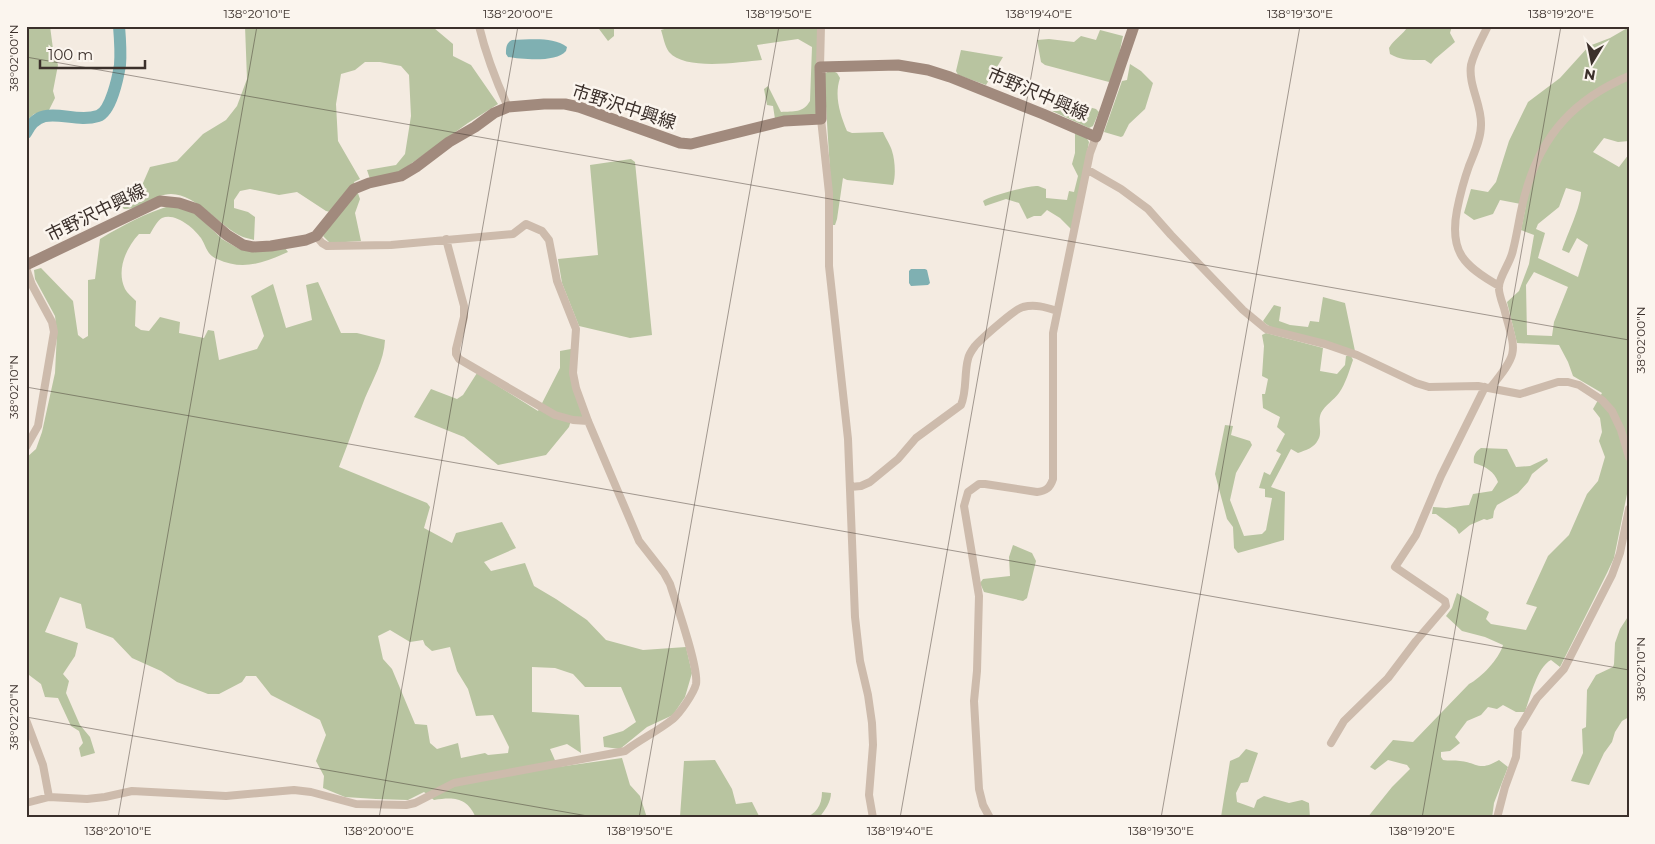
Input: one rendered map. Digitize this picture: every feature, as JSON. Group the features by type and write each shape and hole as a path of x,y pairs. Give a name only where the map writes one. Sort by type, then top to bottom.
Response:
{"main road":[{"path":"1096,137 1134,26"},
{"name":"市野沢中興線","path":"820,67 898,65 928,70 1044,114 1096,137"},
{"path":"820,67 821,119"},
{"name":"市野沢中興線","path":"26,267 160,201 187,204 197,209 235,241 248,246 281,245 316,236 354,189 369,183 401,176 494,113 508,108 565,104 691,144 784,121 821,119"}],"street":[{"path":"479,26 491,68 508,108"},
{"path":"820,67 821,26"},
{"path":"1488,26 1471,66 1482,127 1465,177 1454,231 1455,242 1460,254 1467,263 1478,273 1499,286"},
{"path":"1331,743 1344,721 1388,678 1446,606 1445,601 1395,567 1416,535 1441,476 1488,387 1509,363 1514,350 1499,286 1512,255 1526,190 1533,168 1544,146 1561,123 1578,105 1629,76"},
{"path":"821,119 829,193 829,266 848,439 855,618 860,661 872,723 873,745 869,795 873,818"},
{"path":"990,818 978,789 974,701 977,671 979,596 964,506 968,492 979,484 1037,492 1044,491 1051,485 1053,479 1053,333 1090,153 1096,137"},
{"path":"1088,170 1121,189 1148,209 1171,236 1243,310 1266,329 1325,344 1357,355 1416,383 1429,387 1488,387 1520,394 1558,382 1579,385 1602,400 1612,411 1621,430 1629,457"},
{"path":"26,804 49,797 87,799 132,791 226,796 294,790 311,792 356,804 406,805 415,803 454,783 625,751 674,718 694,689 696,680 694,666 677,604 664,573 639,541 576,388 573,373 576,329 557,281 549,240 542,231 526,224 513,234 391,245 327,246 316,236"},
{"path":"446,239 464,306 464,317 456,349 459,359 555,415 573,420 588,421"},
{"path":"26,267 32,285 52,322 54,332 38,426 26,447"},
{"path":"850,487 861,486 870,482 898,459 916,438 961,405 964,398 967,361 970,353 976,345 1014,310 1022,307 1040,306 1056,311"},
{"path":"1497,818 1504,787 1516,757 1518,730 1537,698 1564,669 1612,575 1620,553 1629,510"},
{"path":"26,720 43,765 49,797"}],"green space":[{"path":"26,26 50,26 53,49 58,65 53,91 55,98 49,110 34,114 26,121"},
{"path":"245,26 437,26 434,28 453,44 453,56 471,65 498,104 398,173 370,179 367,170 396,165 405,154 411,116 409,75 401,66 380,62 365,62 355,70 341,74 336,104 338,141 360,179 354,182 360,199 355,213 361,241 330,243 323,236 338,214 326,211 297,192 279,195 250,189 240,191 234,200 234,208 248,212 255,217 254,240 235,233 199,205 181,195 158,196 136,207 124,209 119,204 143,183 150,167 177,161 203,134 226,120 237,106 247,79"},
{"path":"593,26 614,26 614,36 608,41 599,29"},
{"path":"674,26 817,26 820,116 775,119 773,106 767,105 764,89 768,86 781,112 798,111 804,108 810,101 812,47 798,39 757,45 762,60 713,64 687,62 669,52 665,44 661,30"},
{"path":"1408,26 1452,26 1450,33 1455,42 1431,64 1425,60 1403,59 1390,54 1389,48"},
{"path":"1629,27 1629,141 1618,142 1604,138 1593,152 1619,167 1629,154 1629,201 1627,203 1629,204 1629,494 1627,494 1614,558 1560,667 1551,660 1542,669 1525,712 1516,712 1503,705 1497,709 1488,707 1481,715 1467,721 1455,737 1460,743 1450,751 1441,752 1443,760 1487,766 1499,760 1508,767 1494,803 1492,818 1367,818 1392,787 1410,769 1407,765 1388,760 1375,770 1370,767 1393,740 1413,742 1469,684 1489,668 1503,645 1485,637 1462,631 1446,616 1452,608 1457,593 1489,612 1486,619 1491,624 1526,630 1537,607 1526,604 1548,556 1569,535 1587,494 1598,481 1605,457 1599,441 1602,432 1600,418 1593,409 1602,393 1573,376 1559,345 1517,343 1507,302 1519,291 1529,264 1534,235 1521,230 1526,205 1500,200 1493,214 1474,220 1464,213 1471,189 1488,192 1496,182 1509,141 1528,102 1560,78 1589,46 1610,38","holes":["1566,188 1581,192 1576,213 1562,250 1569,253 1577,238 1588,245 1578,277 1538,258 1545,233 1536,229 1538,224 1559,207","1534,272 1568,287 1554,322 1552,336 1527,335 1526,285"]},
{"path":"1100,30 1123,36 1114,78 1109,82 1045,65 1041,62 1037,40 1049,39 1074,42 1081,36 1096,40"},
{"path":"961,50 1003,57 986,85 958,75 956,71"},
{"path":"1130,64 1141,71 1153,83 1145,109 1129,124 1121,137 1104,132 1122,81 1127,80"},
{"path":"831,70 837,73 840,78 838,98 840,112 847,131 852,133 883,132 891,149 895,168 893,185 843,178 835,225 832,225 824,74"},
{"path":"1060,99 1096,109 1099,112 1093,126 1089,128 1052,111"},
{"path":"1075,132 1086,137 1089,142 1071,229 1060,218 1047,210 1041,216 1027,219 1019,203 1006,199 985,206 983,201 994,196 1033,186 1046,189 1046,198 1067,200 1069,191 1074,192 1078,176 1072,164 1075,153"},
{"path":"631,159 635,162 652,335 630,338 579,326 562,283 558,259 598,255 590,165"},
{"path":"172,205 195,213 222,239 241,250 285,248 288,252 253,264 236,265 226,263 211,255 198,234 184,222 173,217 162,218 150,234 139,234 126,253 122,267 122,282 126,290 136,301 135,326 141,330 149,331 160,317 180,322 179,333 204,338 208,330 214,331 219,360 257,349 264,336 251,296 273,284 286,328 312,320 306,285 318,282 341,333 357,333 385,340 375,377 339,467 427,503 430,507 424,528 452,543 456,533 502,522 516,548 484,562 491,571 525,563 534,586 587,620 606,640 643,650 686,647 692,673 685,697 673,715 647,727 620,749 604,747 603,737 623,731 636,722 621,687 585,687 573,674 555,668 532,667 532,712 579,715 581,753 567,744 550,749 558,767 622,758 630,785 640,796 647,818 476,818 464,802 454,799 434,800 424,792 408,800 345,797 323,788 324,776 316,761 326,735 320,720 271,695 256,676 246,676 242,682 219,694 208,694 177,682 161,671 132,658 113,638 86,628 81,604 60,597 45,632 78,643 75,656 63,674 69,681 66,693 80,725 90,737 95,753 81,757 79,748 83,743 79,731 71,726 58,698 45,697 41,684 26,671 26,458 36,449 42,432 55,373 57,333 55,316 35,279 34,270 41,268 73,301 78,335 83,339 88,336 88,280 95,279 100,239 162,208","holes":["390,630 410,642 423,640 425,645 432,651 450,647 457,671 468,689 476,716 493,715 509,747 508,753 488,755 485,753 461,758 458,743 437,749 430,743 427,725 415,724 392,669 383,659 378,636"]},
{"path":"1323,297 1345,303 1355,351 1278,330 1263,321 1274,305 1281,307 1279,321 1290,325 1308,327 1310,321 1319,322"},
{"path":"1266,333 1323,348 1320,371 1337,374 1345,365 1346,356 1351,356 1353,360 1337,396 1321,413 1320,434 1316,443 1298,453 1291,449 1271,487 1285,492 1284,540 1238,553 1234,548 1233,527 1227,519 1215,474 1225,425 1233,426 1231,435 1250,441 1252,445 1236,473 1230,500 1244,536 1262,534 1266,530 1272,498 1265,497 1265,489 1259,488 1264,472 1270,475 1281,454 1276,451 1285,434 1277,427 1280,417 1263,408 1262,394 1265,394 1268,379 1262,376 1264,346 1262,335"},
{"path":"571,349 583,417 572,417 569,427 546,455 498,465 464,437 414,417 431,389 457,399 463,395 477,373 538,411 560,368 560,351"},
{"path":"1481,448 1507,449 1516,467 1530,466 1547,458 1548,461 1532,474 1528,482 1518,493 1497,505 1493,518 1484,519 1470,525 1459,534 1456,529 1436,514 1432,514 1433,507 1446,508 1469,505 1473,494 1492,491 1498,482 1494,475 1486,468 1474,463 1475,454"},
{"path":"1013,545 1032,553 1036,561 1027,598 1023,601 984,592 980,583 983,579 1010,576 1009,557"},
{"path":"1629,615 1629,717 1622,721 1615,732 1612,742 1604,753 1589,785 1571,781 1583,753 1582,729 1586,727 1587,690 1596,675 1613,667 1615,643 1620,629"},
{"path":"1246,749 1258,753 1248,782 1241,783 1236,793 1237,802 1254,808 1257,800 1264,796 1289,803 1302,800 1309,803 1310,818 1221,817 1230,761 1239,757"},
{"path":"715,760 732,789 736,804 752,802 760,818 672,818 680,817 684,761"},
{"path":"822,792 831,793 831,796 829,803 819,818 803,818 815,812 821,801"}],"water":[{"path":"512,40 547,40 567,47 566,51 561,55 547,59 508,57 506,54 507,46"},
{"path":"911,269 927,270 930,283 928,285 911,286 909,283 909,271"}],"waterway":[{"path":"26,133 33,123 49,115 88,118 103,113 107,108 116,85 120,65 119,26"}]}
